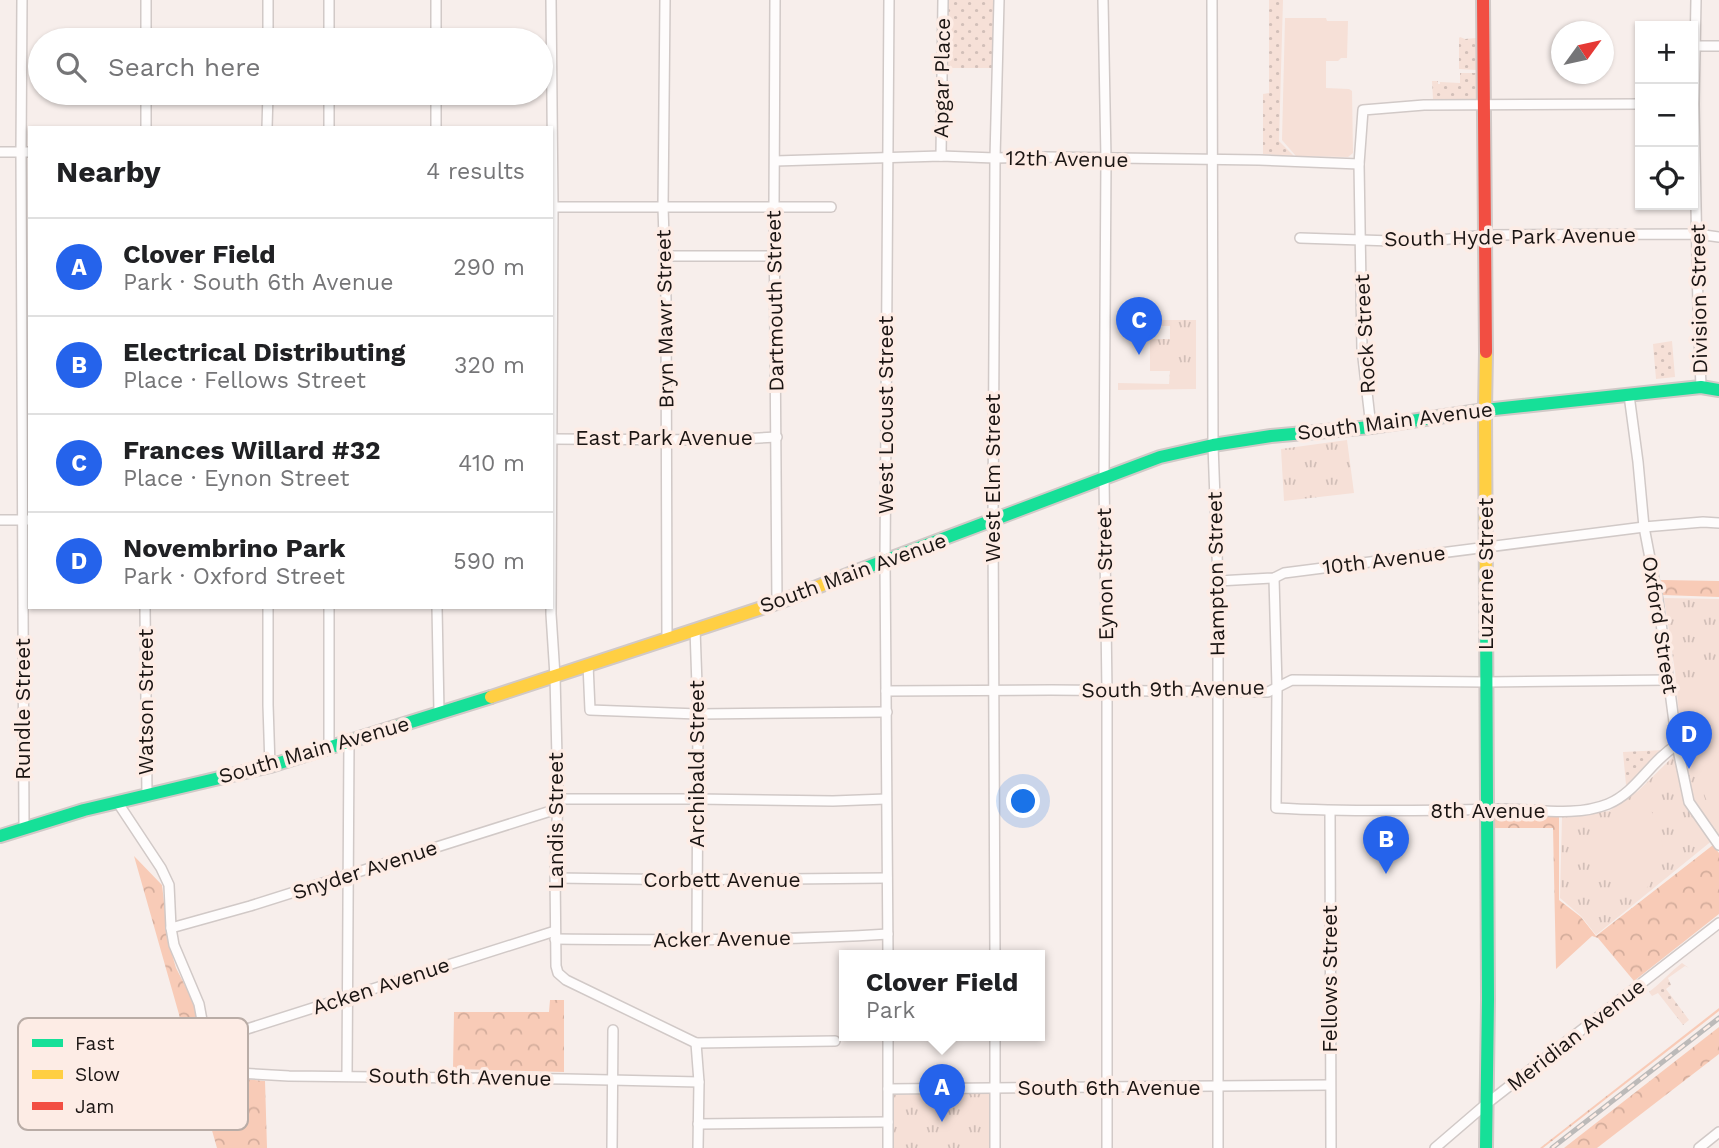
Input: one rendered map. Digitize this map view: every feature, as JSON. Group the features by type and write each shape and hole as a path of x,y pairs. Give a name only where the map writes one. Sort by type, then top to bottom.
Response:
{"main road":[{"name":"Luzerne Street","path":"1483,0 1482,105 1487,332 1486,1148"},
{"name":"South Main Avenue","path":"0,836 84,810 270,766 555,676 777,603 1160,457 1271,436 1371,427 1485,410 1701,387 1719,390"}],"street":[{"name":"Rundle Street","path":"22,0 27,520 24,829"},
{"path":"146,0 146,28"},
{"path":"268,0 268,28"},
{"path":"329,0 329,28"},
{"path":"436,0 436,28"},
{"name":"Landis Street","path":"551,0 551,28"},
{"name":"Bryn Mawr Street","path":"665,0 663,207 667,638"},
{"name":"Dartmouth Street","path":"775,0 777,603"},
{"name":"West Locust Street","path":"888,950 885,561 889,0"},
{"name":"Apgar Place","path":"941,156 943,0"},
{"name":"West Elm Street","path":"995,950 993,522 995,158 999,0"},
{"name":"Eynon Street","path":"1103,0 1106,159 1104,478 1107,1148"},
{"name":"Hampton Street","path":"1212,0 1213,445 1218,581 1218,1148"},
{"name":"Division Street","path":"1696,0 1696,21"},
{"path":"1698,46 1719,46"},
{"path":"1482,105 1635,104"},
{"path":"145,126 146,105"},
{"path":"267,126 268,105"},
{"path":"329,105 329,126"},
{"path":"436,105 436,126"},
{"name":"Landis Street","path":"552,105 552,126"},
{"name":"Rock Street","path":"1371,427 1362,349 1359,164 1363,110 1424,105 1482,105"},
{"name":"Division Street","path":"1695,147 1701,387"},
{"path":"0,152 25,152"},
{"name":"12th Avenue","path":"775,161 941,156 1359,164"},
{"path":"553,207 831,207"},
{"name":"South Hyde Park Avenue","path":"1300,238 1423,242 1486,235 1697,234 1719,237"},
{"path":"665,256 774,256"},
{"name":"Oxford Street","path":"1629,395 1644,527 1658,600 1677,745 1689,803 1718,842"},
{"name":"East Park Avenue","path":"553,439 721,440 777,437"},
{"path":"0,520 27,520"},
{"name":"10th Avenue","path":"1218,581 1274,578 1284,573 1644,527 1719,523"},
{"path":"1274,578 1277,687"},
{"name":"Watson Street","path":"145,609 147,796"},
{"path":"268,609 270,766"},
{"path":"329,609 329,747"},
{"path":"437,609 439,713"},
{"name":"Landis Street","path":"551,609 558,804 555,935 558,972 566,980 696,1043"},
{"name":"Archibald Street","path":"695,629 698,713 697,941"},
{"path":"588,664 590,710 698,713 887,712"},
{"name":"South 9th Avenue","path":"886,691 1268,692 1292,680 1669,680"},
{"name":"8th Avenue","path":"1277,687 1276,808 1330,811 1578,811 1609,804 1628,792 1665,752 1677,745"},
{"path":"347,1076 349,741"},
{"name":"Snyder Avenue","path":"171,928 250,906 558,804 697,799 886,799"},
{"path":"118,803 162,868 169,885 174,944 199,1004 202,1018"},
{"name":"Fellows Street","path":"1330,811 1331,1148"},
{"name":"Corbett Avenue","path":"556,878 887,878"},
{"name":"Meridian Avenue","path":"1435,1148 1485,1105 1719,923"},
{"name":"Acker Avenue","path":"555,935 697,941 888,934"},
{"name":"Acken Avenue","path":"248,1029 348,996 555,935"},
{"path":"612,1148 613,1030"},
{"path":"698,1148 699,1082 696,1043 835,1041"},
{"path":"888,1041 888,1148"},
{"path":"995,1041 995,1148"},
{"name":"South 6th Avenue","path":"248,1074 699,1082"},
{"name":"South 6th Avenue","path":"888,1089 1330,1085"},
{"path":"698,1125 888,1122"},
{"path":"1699,1148 1719,1132"}],"green space":[{"path":"946,0 997,0 996,68 947,68"},
{"path":"1269,0 1283,0 1279,141 1294,156 1263,154 1263,94 1269,93"},
{"path":"1285,18 1348,21 1347,58 1326,61 1326,88 1352,91 1353,153 1348,157 1296,156 1282,140"},
{"path":"1460,37 1476,38 1476,70 1459,69"},
{"path":"1460,73 1476,73 1476,99 1433,99 1432,81 1438,81 1438,84 1460,83"},
{"path":"1118,320 1196,320 1196,389 1118,390 1118,383 1169,384 1170,371 1150,371 1150,339 1170,339 1170,326 1118,326"},
{"path":"1672,341 1675,377 1656,379 1653,344"},
{"path":"1347,440 1354,493 1284,501 1281,449"},
{"path":"1661,580 1719,581 1719,597 1663,595"},
{"path":"1664,598 1719,599 1719,835 1596,935 1581,916 1560,898 1562,817 1609,811 1638,791 1682,748 1675,672"},
{"path":"1719,682 1719,733 1685,746 1678,687"},
{"path":"1719,748 1719,817 1713,818 1689,753"},
{"path":"1663,750 1636,778 1626,785 1623,752"},
{"path":"1642,797 1658,825 1662,850 1655,875 1636,901 1597,866 1587,851 1586,842"},
{"path":"1495,816 1559,817 1559,900 1581,917 1596,936 1713,845 1719,853 1719,914 1634,981 1598,938 1592,936 1556,969 1553,828 1495,828"},
{"path":"134,856 162,885 169,944 197,1018 180,1018"},
{"path":"1682,963 1689,968 1685,966 1668,978 1671,985 1666,989 1689,1020 1683,1025 1658,993 1652,996 1649,992"},
{"path":"550,1000 564,1000 564,1072 453,1069 454,1012 549,1012"},
{"path":"1719,1008 1719,1011 1540,1148"},
{"path":"1719,1027 1719,1054 1597,1148 1564,1148"},
{"path":"248,1079 265,1081 267,1148 217,1148 212,1130 248,1130"},
{"path":"991,1093 991,1148 894,1148 893,1095"}],"railway":[{"path":"1552,1148 1719,1018"}],"traffic: fast":[{"path":"852,573 1160,457 1213,445 1271,436 1371,427 1485,410 1701,387 1719,390"},
{"path":"1486,604 1486,1148"},
{"path":"0,836 84,810 270,766 491,697"}],"traffic: slow":[{"path":"1486,352 1486,604"},
{"path":"491,697 777,603 852,573"}],"traffic: jam":[{"path":"1483,0 1486,352"}],"place":[{"name":"Frances Willard #32","path":"1139,355"},
{"name":"Novembrino Park","path":"1689,769"},
{"name":"Electrical Distributing","path":"1386,874"},
{"name":"Clover Field","path":"942,1122"}]}
